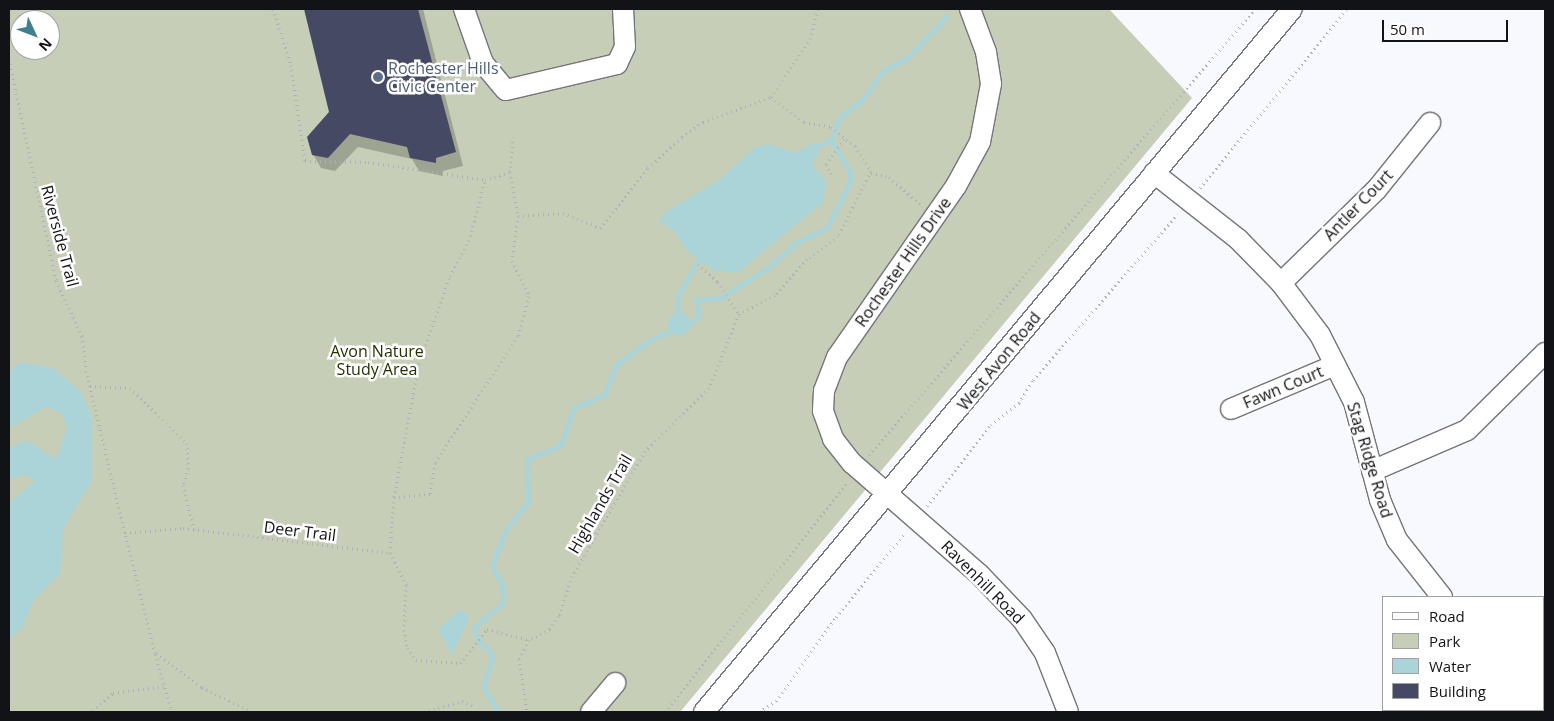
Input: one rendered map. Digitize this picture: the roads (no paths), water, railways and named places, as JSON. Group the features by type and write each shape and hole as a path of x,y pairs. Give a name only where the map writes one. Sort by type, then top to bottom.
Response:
{"street":[{"path":"464,9 483,63 506,90 617,64 625,47 623,9"},
{"name":"Rochester Hills Drive","path":"889,495 852,463 833,439 825,419 824,391 837,357 974,156 988,114 990,68 970,9"},
{"name":"West Avon Road","path":"707,711 889,495 1154,173 1292,9"},
{"name":"Antler Court","path":"1281,283 1377,189 1430,123"},
{"name":"Stag Ridge Road","path":"1154,173 1238,239 1281,283 1320,335 1354,402 1372,471 1397,540 1441,596"},
{"path":"1372,471 1467,430 1545,353"},
{"name":"Fawn Court","path":"1231,409 1335,366"},
{"name":"Ravenhill Road","path":"889,495 1022,619 1045,653 1068,712"},
{"path":"591,712 614,683"}],"water":[{"path":"812,143 819,153 812,165 826,181 823,202 737,273 713,270 688,252 675,232 659,221 665,212 717,181 756,147 769,144 796,153"},
{"path":"679,313 689,320 690,324 683,334 679,335 669,328 668,324 675,314"},
{"path":"20,362 53,368 81,392 91,414 92,480 63,529 60,574 34,599 21,629 9,640 9,503 54,465 67,429 61,413 46,407 9,428 9,373"},
{"path":"461,609 469,617 452,655 438,629"}],"waterway":[{"path":"684,327 699,316 696,300 720,298 769,267 797,242 827,228 850,182 850,172 831,140 839,118 862,100 884,70 907,58 946,17"},
{"path":"811,149 831,140"},
{"path":"678,320 677,296 701,256"},
{"path":"498,712 483,686 493,656 477,638 474,627 503,603 502,586 492,565 505,531 528,502 527,459 561,445 573,408 604,395 616,365 650,340 676,329"},
{"path":"9,464 25,457 64,482 9,565"}],"place":[{"name":"Rochester Hills Civic Center","path":"378,77"}],"park label":[{"name":"Avon Nature Study Area","path":"377,360"}]}
